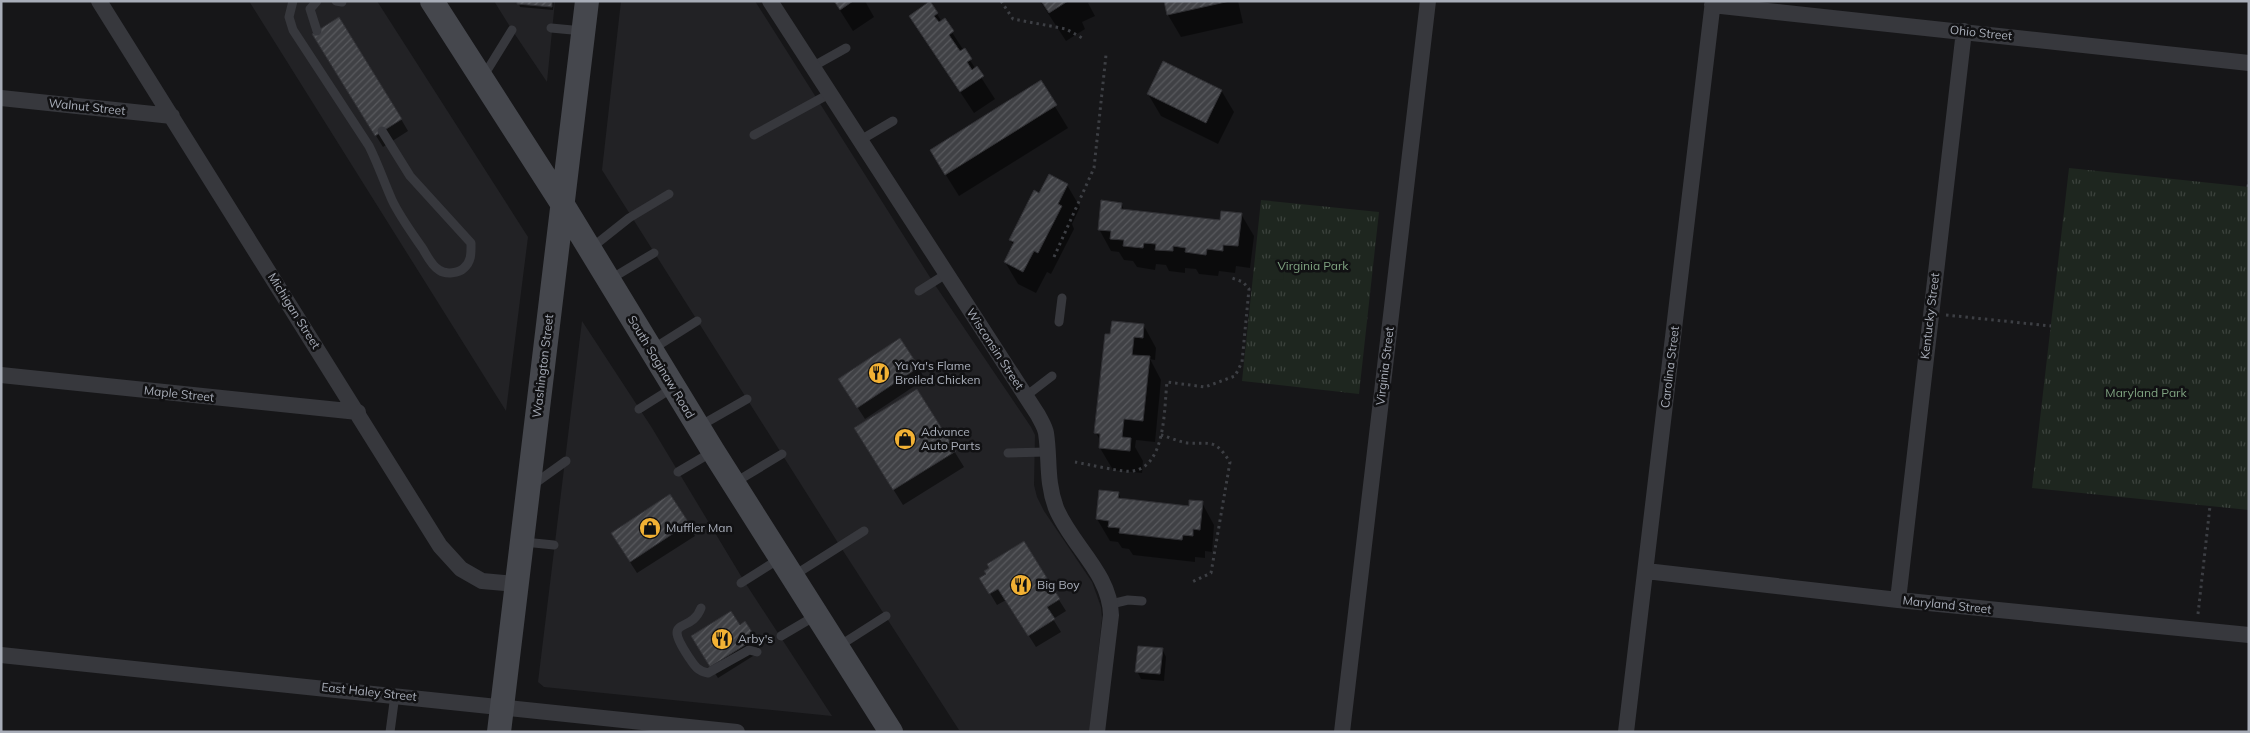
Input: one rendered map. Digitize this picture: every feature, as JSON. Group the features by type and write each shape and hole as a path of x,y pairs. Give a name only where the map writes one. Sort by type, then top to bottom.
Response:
{"main road":[{"name":"South Saginaw Road","path":"432,1 563,204 698,427 839,646 891,732"},
{"name":"Washington Street","path":"500,732 521,542 588,1"}],"street":[{"name":"Michigan Street","path":"99,1 358,412 440,546 461,568 482,581 516,584"},
{"name":"Wisconsin Street","path":"770,1 1026,396 1046,431 1048,481 1057,509 1101,578 1111,604 1112,615 1097,732"},
{"name":"Virginia Street","path":"1342,732 1428,1"},
{"name":"Ohio Street","path":"1713,3 2249,63"},
{"name":"Carolina Street","path":"1626,732 1713,3"},
{"name":"Kentucky Street","path":"1898,600 1964,31"},
{"name":"Walnut Street","path":"1,98 172,116"},
{"name":"Maple Street","path":"1,375 358,412"},
{"name":"Maryland Street","path":"1646,571 1898,600 2249,635"},
{"name":"East Haley Street","path":"1,655 729,731"}],"lane":[{"path":"293,1 289,17 294,30 369,146 379,165 392,201 412,233 430,261 439,270 452,273 463,270 469,262 472,252 470,243 410,176 382,131"},
{"path":"317,1 310,9 317,31"},
{"path":"551,28 584,31"},
{"path":"481,79 512,30"},
{"path":"812,67 846,48"},
{"path":"754,135 829,94"},
{"path":"860,141 893,121"},
{"path":"590,249 629,218 669,194"},
{"path":"609,281 654,253"},
{"path":"919,291 946,274"},
{"path":"1060,322 1062,298"},
{"path":"651,350 697,321"},
{"path":"1026,396 1052,376"},
{"path":"639,409 674,387"},
{"path":"698,427 747,399"},
{"path":"678,472 713,451"},
{"path":"1008,453 1046,452"},
{"path":"734,483 782,454"},
{"path":"528,489 566,461"},
{"path":"741,583 787,567 864,531"},
{"path":"521,542 554,545"},
{"path":"1111,604 1128,600 1142,602"},
{"path":"701,608 698,616 678,628 676,633 676,639 696,669 708,673 749,650 757,652"},
{"path":"781,636 818,614"},
{"path":"839,646 886,616"},
{"path":"390,732 395,695"}],"path":[{"path":"1001,1 1013,19 1066,29 1084,39"},
{"path":"1054,257 1094,168 1106,55"},
{"path":"2248,187 2249,180"},
{"path":"1075,462 1133,471 1151,462 1160,442 1167,382 1205,387 1235,376 1242,362 1249,289 1243,282 1232,278"},
{"path":"1931,314 2051,326"},
{"path":"1161,435 1186,443 1209,442 1220,447 1230,462 1211,573 1192,582"},
{"path":"2196,629 2210,506"}],"shaded area":[{"path":"249,1 377,1 528,237 506,411"},
{"path":"494,1 555,1 547,82 512,30"},
{"path":"621,1 755,1 933,282 1031,427 1035,435 1034,485 1037,497 1044,511 1092,582 1101,607 1102,618 1090,732 959,730 840,546 602,170"},
{"path":"582,321 652,428 744,581 832,716 544,687 538,682"}],"green space":[{"name":"Maryland Park","path":"2069,168 2249,187 2249,510 2032,488"},
{"name":"Virginia Park","path":"1261,200 1379,212 1359,394 1242,381"},
{"path":"1283,258 1284,279 1257,280 1257,259"}],"building":[{"path":"517,1 552,1 552,7 517,4"},
{"path":"834,1 853,1 840,10"},
{"path":"930,1 938,13 934,16 939,22 945,18 954,31 949,35 960,51 965,48 972,59 967,62 972,70 977,66 984,76 960,92 909,16"},
{"path":"1041,1 1068,1 1049,13"},
{"path":"1164,1 1230,1 1167,15"},
{"path":"339,17 402,119 375,136 312,34"},
{"path":"1163,61 1222,90 1206,123 1147,94"},
{"path":"1041,80 1057,105 945,175 930,150"},
{"path":"1049,174 1068,184 1058,204 1062,206 1038,253 1034,251 1023,272 1004,262 1014,242 1009,240 1034,190 1039,193"},
{"path":"1101,200 1122,203 1121,209 1220,220 1221,211 1242,213 1238,246 1223,245 1223,251 1207,249 1206,255 1185,252 1186,248 1173,246 1173,251 1155,250 1156,244 1144,243 1143,248 1123,246 1124,240 1110,239 1111,231 1098,230"},
{"path":"1112,321 1144,324 1143,338 1134,337 1132,355 1150,356 1143,421 1124,419 1122,437 1131,438 1130,451 1099,448 1100,434 1094,433 1105,334 1110,334"},
{"name":"Ya Ya's Flame Broiled Chicken","path":"900,338 919,367 857,408 838,379"},
{"path":"917,389 956,451 893,490 854,428"},
{"path":"1099,490 1119,492 1118,498 1189,506 1189,500 1203,501 1200,530 1193,529 1193,536 1183,535 1182,540 1119,533 1120,528 1108,527 1109,521 1096,519"},
{"name":"Muffler Man","path":"670,494 689,523 630,562 611,533"},
{"path":"1024,541 1060,599 1047,607 1055,619 1028,636 998,589 989,594 979,578 986,574 984,571 989,568 987,564"},
{"path":"731,611 740,625 745,621 756,638 710,667 691,636"},
{"path":"1138,646 1163,648 1160,674 1135,672"}],"place":[{"name":"Ya Ya's Flame Broiled Chicken","path":"879,373"},
{"name":"Advance Auto Parts","path":"905,439"},
{"name":"Muffler Man","path":"650,528"},
{"name":"Big Boy","path":"1021,585"},
{"name":"Arby's","path":"722,639"}]}
